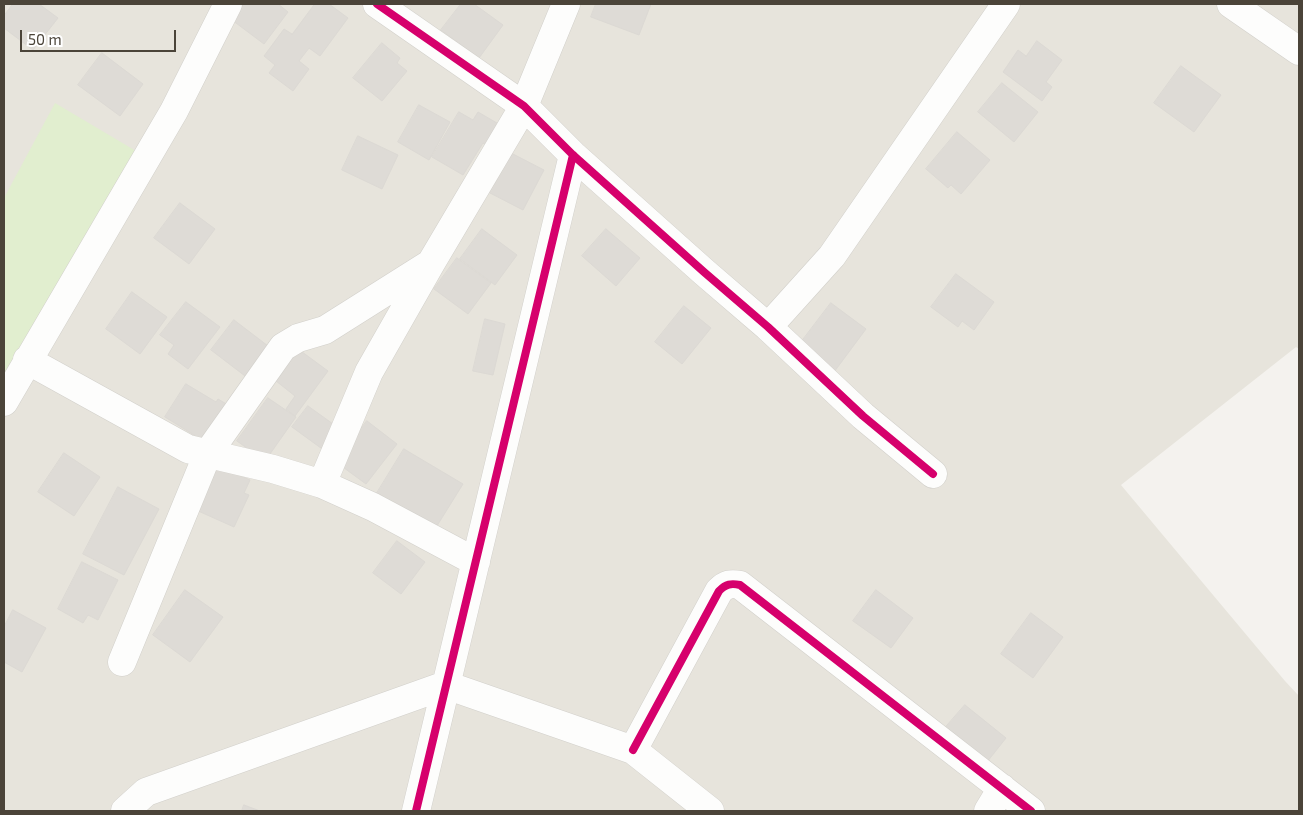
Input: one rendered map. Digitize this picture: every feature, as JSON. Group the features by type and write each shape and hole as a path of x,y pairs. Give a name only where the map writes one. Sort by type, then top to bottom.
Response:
{"street":[{"path":"4,402 174,111 228,4"},
{"path":"377,4 524,106 573,155 768,327 863,416 933,474"},
{"path":"322,484 370,372 431,263 524,106 566,4"},
{"path":"768,327 832,256 1006,4"},
{"path":"1231,4 1299,51"},
{"path":"416,811 573,155"},
{"path":"122,662 208,454 283,347 298,338 325,330 431,263"},
{"path":"27,360 188,449 273,469 322,484 373,507 476,562"},
{"path":"633,750 719,590 728,584 734,584 740,585 748,591 1031,811"},
{"path":"125,811 146,792 446,685 633,750 710,811"},
{"path":"988,811 1002,788"}],"shaded area":[{"path":"4,4 1299,4 1299,349 1296,347 1121,485 1299,696 1299,811 4,811"}],"green space":[{"path":"55,103 136,151 4,380 4,198"}],"building":[{"path":"13,4 39,4 58,18 33,50 4,28 4,16"},
{"path":"244,4 278,4 288,12 264,44 232,20"},
{"path":"315,4 329,4 348,18 320,56 309,48 299,61 309,69 293,91 269,73 275,65 264,56 284,29 292,34"},
{"path":"461,4 474,4 503,25 479,58 441,30"},
{"path":"596,4 651,4 639,35 591,17"},
{"path":"1037,41 1062,60 1046,82 1052,87 1042,101 1003,72 1018,50 1026,56"},
{"path":"382,43 400,58 397,63 407,71 382,101 353,78"},
{"path":"102,53 143,84 120,116 78,85"},
{"path":"1181,66 1221,95 1194,132 1154,103"},
{"path":"1002,83 1038,112 1014,142 978,112"},
{"path":"419,105 450,122 429,160 398,142"},
{"path":"459,112 473,120 478,112 502,126 490,147 483,143 463,175 432,157"},
{"path":"957,132 990,160 961,194 951,185 948,188 926,169"},
{"path":"358,136 398,155 382,189 342,170"},
{"path":"511,153 544,170 523,210 490,193"},
{"path":"180,203 215,229 189,264 154,238"},
{"path":"482,229 517,255 495,285 460,259"},
{"path":"606,229 640,258 616,286 582,256"},
{"path":"457,258 491,283 468,314 434,289"},
{"path":"956,274 994,302 974,330 962,321 958,327 931,307"},
{"path":"132,292 167,317 140,354 106,329"},
{"path":"186,302 220,327 188,369 168,354 174,345 160,335"},
{"path":"831,303 866,329 834,372 799,345"},
{"path":"684,306 711,328 682,364 655,342"},
{"path":"485,319 505,324 493,375 473,371"},
{"path":"234,320 272,349 249,379 211,350"},
{"path":"294,346 328,371 295,416 286,409 295,396 271,377"},
{"path":"186,384 216,402 218,399 233,408 210,445 165,417"},
{"path":"268,398 296,417 265,461 237,441"},
{"path":"308,406 340,429 325,451 292,427"},
{"path":"367,421 397,444 366,484 336,462"},
{"path":"404,449 463,484 435,529 377,493"},
{"path":"64,453 100,477 74,516 38,492"},
{"path":"216,465 250,480 244,493 249,495 234,527 196,510"},
{"path":"118,487 159,509 124,575 83,554"},
{"path":"397,541 425,562 401,594 373,573"},
{"path":"82,562 118,580 98,620 88,615 83,623 58,609"},
{"path":"185,590 223,617 190,662 153,635"},
{"path":"876,590 913,618 891,648 853,621"},
{"path":"13,610 46,628 22,672 4,662 4,627"},
{"path":"1031,613 1063,637 1033,678 1001,654"},
{"path":"965,705 1006,738 987,762 945,728"},
{"path":"244,805 260,811 242,811"}],"cycle path":[{"path":"377,4 524,106 573,155 768,327 863,416 933,474"},
{"path":"416,811 573,155"},
{"path":"633,750 719,591 726,585 737,584 1031,811"}]}
